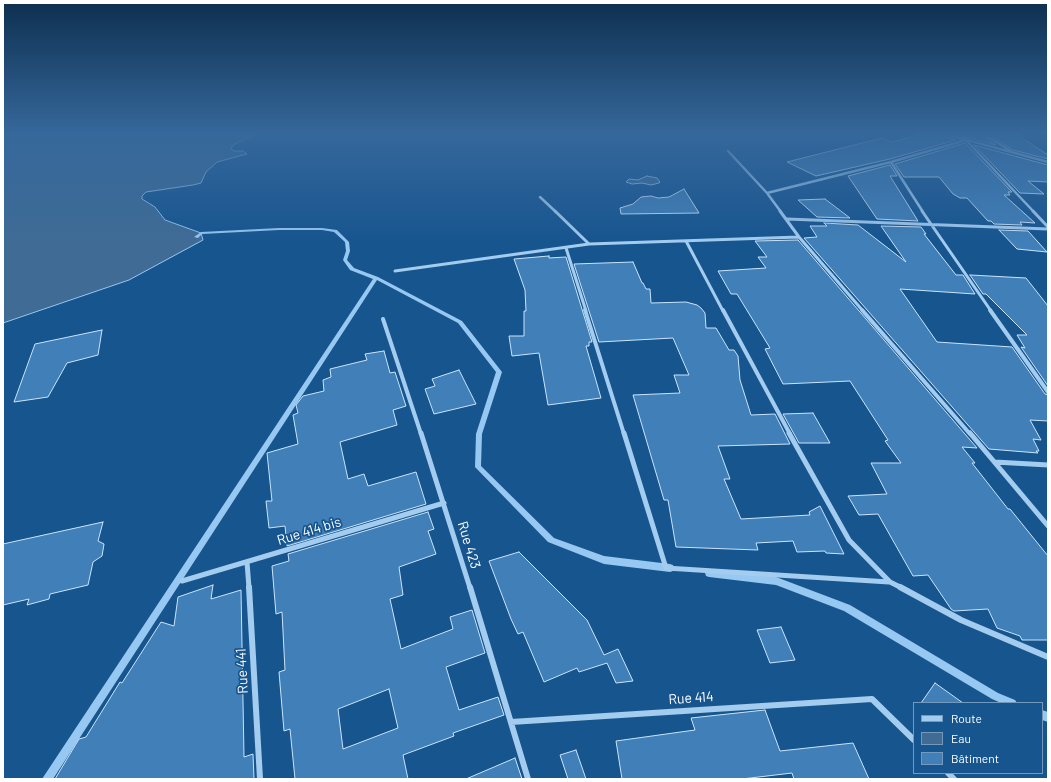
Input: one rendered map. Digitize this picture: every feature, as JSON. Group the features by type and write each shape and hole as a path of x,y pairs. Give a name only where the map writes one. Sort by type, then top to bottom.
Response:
{"street":[{"path":"746,170 767,193 799,237 995,462 1048,526"},
{"path":"767,193 857,170"},
{"path":"896,170 930,224 1048,392"},
{"path":"994,170 1048,228"},
{"path":"540,197 588,244"},
{"path":"787,219 1048,228"},
{"path":"395,271 588,244 799,237"},
{"path":"686,241 806,464 849,540 890,582 961,620 1048,657"},
{"path":"566,248 666,568 890,582"},
{"name":"Rue 423","path":"383,319 444,503 528,779"},
{"path":"995,462 1048,465"},
{"name":"Rue 414 bis","path":"182,582 444,503"},
{"name":"Rue 441","path":"247,562 260,779"},
{"name":"Rue 414","path":"511,722 872,699 913,739"}],"water":[{"path":"3,170 208,170 201,183 146,192 142,196 142,199 155,207 165,220 201,233 203,240 129,280 3,323"},
{"path":"647,176 657,178 660,182 651,185 642,183 632,184 626,182 629,179 638,180"}],"building":[{"path":"805,170 840,170 816,176"},
{"path":"869,170 893,170 897,176 890,176 918,221 877,219 848,176"},
{"path":"899,170 991,170 1012,192 1008,192 1010,195 1004,195 1035,223 1020,222 1022,225 994,224 991,221 988,221 967,198 960,198 953,194 939,177 904,177"},
{"path":"998,170 1048,170 1048,182 1028,181 1044,194 1020,193"},
{"path":"684,189 699,213 621,214 620,208 633,204 641,197 669,197"},
{"path":"825,199 850,218 817,217 798,200"},
{"path":"824,223 858,225 906,262 881,226 921,227 926,234 924,234 956,275 963,275 975,294 900,289 937,342 1012,347 1045,394 1048,395 1048,421 1030,420 1041,440 1033,439 1039,451 1036,451 1038,453 989,449 804,238 817,237 810,226 827,226"},
{"path":"999,230 1028,231 1047,252 1017,249"},
{"path":"798,240 977,448 962,447 975,463 972,463 1008,509 1010,509 1048,556 1048,640 1022,640 1020,636 997,628 988,609 954,611 951,609 928,575 913,576 878,514 859,515 848,496 887,494 871,463 901,463 885,441 888,440 850,381 783,384 765,349 770,348 737,294 731,294 718,271 766,268 758,257 767,257 755,241"},
{"path":"549,256 549,258 566,257 592,342 589,342 589,346 586,346 601,398 548,405 539,353 512,356 509,336 524,336 524,311 526,311 525,290 514,259"},
{"path":"633,262 642,283 646,289 650,289 651,303 686,302 697,305 701,308 705,313 706,328 716,328 729,350 734,350 738,356 740,380 751,415 775,414 790,444 718,446 730,479 724,479 741,519 810,515 809,512 820,506 844,554 826,553 825,551 797,552 793,541 756,543 758,550 676,547 668,500 664,500 633,395 680,393 674,375 689,375 673,338 599,342 574,264"},
{"path":"970,275 1026,278 1048,306 1048,386 1021,347 1025,348 1017,335 1027,335 986,294 983,294"},
{"path":"102,330 98,355 67,363 48,397 14,402 35,344"},
{"path":"384,351 390,373 395,372 406,406 393,410 397,425 340,442 348,479 364,474 368,486 416,472 426,504 287,546 285,526 269,528 266,501 272,501 267,453 298,444 293,415 298,413 296,405 303,396 324,391 323,380 331,377 330,369 367,360 365,354"},
{"path":"459,370 476,404 434,414 425,389 435,386 432,379"},
{"path":"813,413 830,443 799,443 783,414"},
{"path":"428,512 434,529 428,531 436,554 399,567 403,595 390,599 401,649 453,629 450,617 472,610 485,653 446,667 459,710 498,697 504,715 453,733 454,736 403,755 408,779 295,779 290,729 284,731 279,672 285,670 282,612 276,614 272,566 289,561 288,554","holes":["389,689 398,728 343,749 338,709"]},
{"path":"103,522 98,541 104,544 102,556 93,562 88,585 50,594 49,599 27,605 29,599 3,605 3,544"},
{"path":"519,552 587,620 604,655 618,649 633,681 616,683 607,663 579,672 577,668 544,682 523,632 518,634 511,619 489,561"},
{"path":"213,585 211,599 241,590 244,757 253,754 254,779 55,779 79,739 86,737 120,682 122,683 161,622 174,626 178,597"},
{"path":"781,627 795,660 770,663 757,630"},
{"path":"935,683 962,702 922,702"},
{"path":"765,710 780,751 853,743 869,779 794,779 792,773 742,779 622,779 616,741 695,730 691,718"},
{"path":"576,750 586,779 568,779 560,755"},
{"path":"515,758 522,779 466,779"}],"waterway":[{"path":"196,237 201,233 279,229 322,229 335,231 347,242 348,251 345,260 352,269 376,278"},
{"path":"47,779 376,278"},
{"path":"376,278 460,322 499,372 479,434 478,467 551,540 604,560 670,568"},
{"path":"709,573 776,581 847,608 995,696 1010,702"},
{"path":"1043,715 1048,717"}]}
